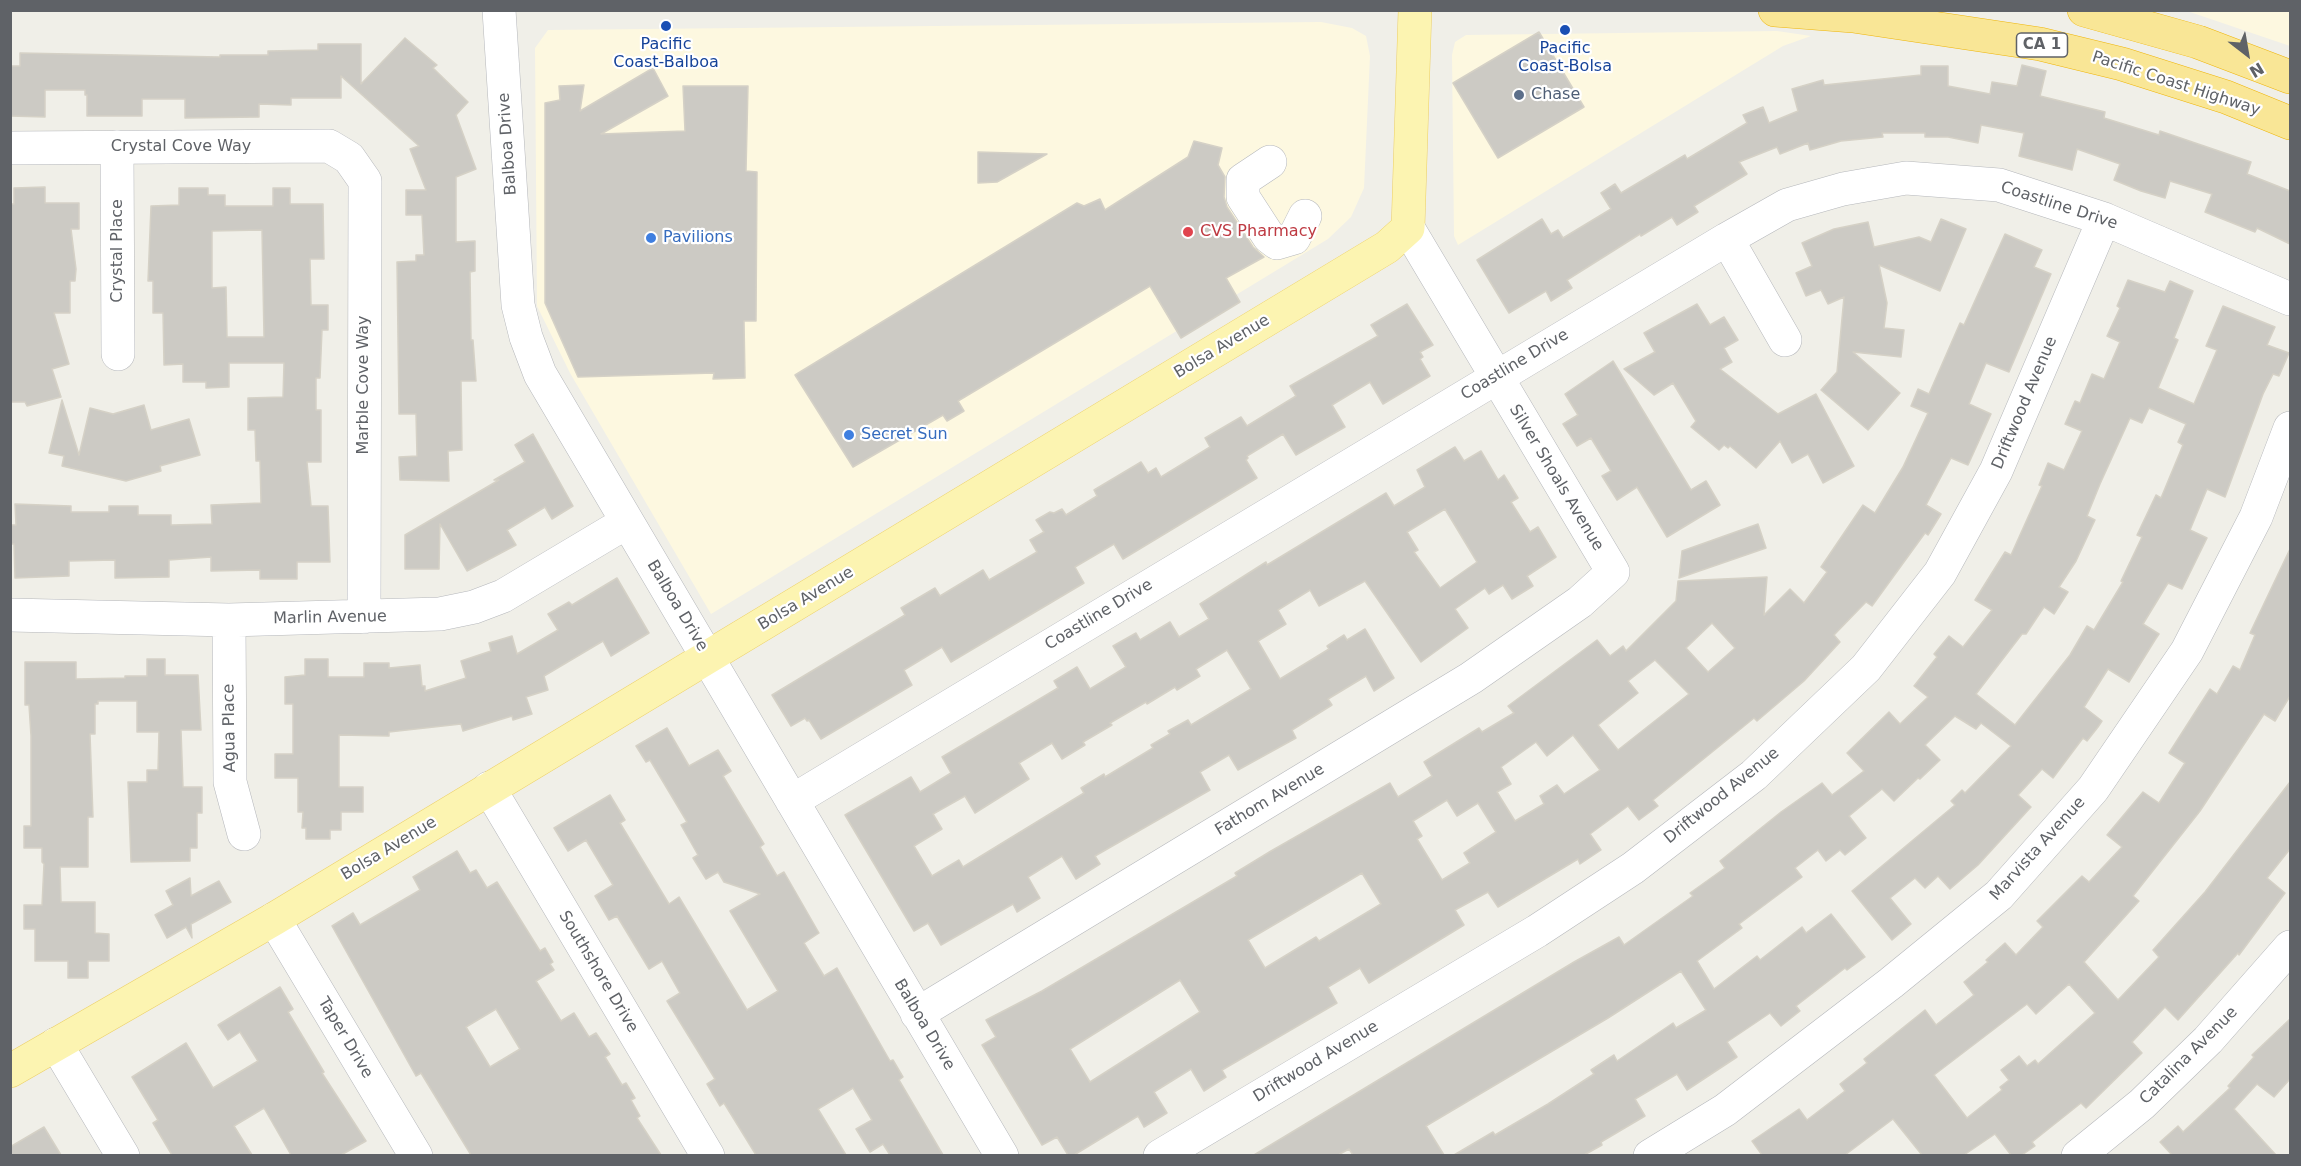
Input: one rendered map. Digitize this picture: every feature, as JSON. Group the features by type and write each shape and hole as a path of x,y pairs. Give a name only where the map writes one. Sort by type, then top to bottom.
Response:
{"highway":[{"name":"Pacific Coast Highway","path":"1775,10 1854,13 2040,44 2122,64 2226,97 2290,123"},
{"path":"2146,10 2171,18 2198,42"},
{"path":"2098,12 2198,42 2290,77"}],"main road":[{"path":"1408,228 1415,10"},
{"name":"Bolsa Avenue","path":"10,1071 274,920 489,788 1377,254 1408,228"}],"street":[{"name":"Balboa Drive","path":"499,10 518,305 526,337 540,374 916,1014 1002,1155"},
{"name":"Crystal Cove Way","path":"10,148 329,146 349,158"},
{"name":"Crystal Place","path":"117,147 118,354"},
{"name":"Marble Cove Way","path":"349,158 364,181 364,617"},
{"path":"1270,162 1243,180 1243,197 1269,237 1277,243 1294,238 1305,216"},
{"name":"Coastline Drive","path":"792,801 1727,238 1787,205 1843,189 1906,178 1999,185 2104,219 2290,299"},
{"name":"Driftwood Avenue","path":"1160,1155 1537,931 1633,868 1754,775 1866,668 1940,573 1996,471 2104,219"},
{"name":"Silver Shoals Avenue","path":"1408,228 1613,572"},
{"path":"1727,238 1785,340"},
{"name":"Marvista Avenue","path":"1650,1155 1725,1110 1891,983 1999,895 2093,789 2187,651 2256,517 2290,428"},
{"name":"Marlin Avenue","path":"10,615 229,620 406,617 474,607 503,596 627,522"},
{"name":"Fathom Avenue","path":"916,1014 1471,678 1580,602 1613,572"},
{"name":"Agua Place","path":"229,620 230,782 244,834"},
{"name":"Southshore Drive","path":"489,788 708,1155"},
{"name":"Taper Drive","path":"274,920 416,1155"},
{"name":"Catalina Avenue","path":"2078,1155 2142,1104 2284,966"},
{"path":"57,1044 123,1155"}],"shaded area":[{"path":"2187,11 2290,11 2290,46"},
{"path":"1321,22 1352,28 1366,36 1370,56 1364,188 1351,217 1328,239 711,614 570,373 537,306 535,48 548,30"},
{"path":"1777,31 1811,36 1783,46 1458,245 1454,236 1452,55 1455,42 1466,35"}],"building":[{"name":"Chase","path":"1539,32 1584,107 1498,158 1453,83"},
{"path":"405,38 437,65 433,68 468,102 456,115 476,169 456,177 456,242 475,241 475,271 470,272 471,340 473,340 476,381 461,381 462,450 448,451 449,481 400,480 399,457 417,456 416,414 399,414 397,262 416,261 416,255 424,255 422,215 406,215 406,190 426,190 410,149 419,146 341,76 341,98 291,98 291,105 259,104 259,117 185,118 185,99 142,99 142,116 87,116 85,90 45,90 45,117 10,116 10,66 20,66 20,53 220,57 220,55 268,55 268,51 318,50 318,44 361,44 361,84"},
{"path":"2022,65 2046,71 2040,96 2105,112 2104,118 2159,135 2160,131 2251,162 2247,174 2290,191 2290,244 2257,228 2255,232 2205,212 2212,194 2170,181 2165,198 2141,191 2114,180 2120,164 2077,149 2072,170 2019,156 2024,133 1981,125 1978,143 1948,137 1925,137 1925,133 1882,133 1883,137 1841,141 1810,150 1808,143 1780,154 1777,147 1739,162 1747,174 1694,206 1698,212 1677,225 1672,217 1641,236 1640,234 1567,280 1572,288 1551,301 1546,291 1509,313 1477,260 1542,219 1551,234 1558,230 1563,238 1611,209 1601,193 1615,184 1621,193 1685,155 1687,159 1747,123 1743,115 1763,107 1769,123 1798,111 1792,89 1823,80 1824,85 1921,75 1921,66 1948,66 1948,86 1990,94 1992,82 2017,86"},
{"name":"Pavilions","path":"653,68 668,96 601,134 685,131 683,86 748,86 746,171 757,172 756,321 744,321 745,378 713,379 714,373 578,377 545,303 545,103 560,100 559,86 584,85 580,111"},
{"path":"1194,141 1222,148 1218,165 1225,177 1224,197 1227,207 1253,247 1264,257 1226,278 1240,302 1181,338 1150,286 958,401 964,411 947,421 943,415 853,467 795,375 1077,203 1084,206 1100,199 1105,210 1188,157"},
{"path":"978,152 1047,154 997,182 978,183"},
{"path":"45,187 45,203 79,203 79,229 71,229 76,269 75,281 70,281 70,313 54,313 69,364 52,369 61,397 27,406 25,402 10,402 10,204 14,204 14,188"},
{"path":"179,188 208,188 208,195 225,195 225,206 273,206 273,188 290,188 290,204 323,204 324,259 310,259 311,305 328,305 328,330 322,330 320,378 316,378 316,410 321,410 321,462 307,462 311,506 328,506 330,562 297,562 297,579 260,579 260,570 211,571 211,557 169,560 169,577 115,578 115,560 69,561 69,576 15,578 14,544 10,544 10,525 16,525 15,504 71,506 71,512 109,512 109,506 138,506 138,515 171,515 171,525 212,524 211,505 261,503 260,461 256,461 255,430 248,430 248,398 283,397 284,363 229,363 229,387 206,388 206,382 183,382 183,364 164,365 163,313 153,313 153,281 148,281 151,206 179,205","holes":["262,230 264,337 227,337 226,287 212,288 212,231"]},
{"path":"1941,219 1966,229 1940,291 1879,265 1887,303 1884,328 1904,330 1901,357 1853,352 1900,393 1868,430 1821,390 1837,372 1844,297 1828,304 1821,290 1806,296 1796,273 1812,266 1802,243 1834,229 1868,222 1874,247 1919,237 1931,242"},
{"path":"2005,234 2042,250 2034,267 2051,274 2009,372 1986,363 1969,404 1991,414 1968,465 1951,458 1926,505 1941,514 1928,535 1925,533 1872,606 1866,602 1834,635 1840,642 1804,681 1757,721 1754,718 1653,800 1658,806 1639,820 1628,806 1590,834 1601,850 1580,864 1578,859 1498,907 1488,892 1455,910 1464,925 1369,983 1360,968 1328,987 1337,1003 1222,1070 1226,1077 1204,1091 1191,1069 1154,1092 1167,1113 1144,1127 1138,1116 1074,1155 1068,1155 1057,1137 1042,1145 982,1045 996,1037 986,1020 1042,991 1237,876 1235,873 1271,851 1390,783 1398,797 1432,776 1424,762 1479,728 1482,732 1514,713 1508,706 1597,640 1610,656 1623,646 1626,651 1676,601 1678,581 1767,577 1764,615 1790,589 1804,603 1827,572 1821,567 1863,505 1875,513 1903,467 1928,413 1911,406 1918,389 1929,394 1960,323 1964,325","holes":["1712,623 1735,648 1708,672 1686,648","1655,660 1689,694 1618,750 1598,725 1638,693 1628,681","1573,735 1600,770 1564,794 1557,785 1540,796 1544,804 1515,821 1497,792 1511,784 1501,767 1536,742 1547,756","1447,800 1457,816 1478,803 1496,832 1464,853 1470,863 1442,880 1417,839 1422,836 1413,821","1362,873 1381,904 1319,941 1316,937 1265,968 1248,940","1180,980 1200,1012 1090,1082 1070,1049"]},
{"path":"2128,280 2165,292 2170,281 2193,291 2174,338 2178,340 2158,388 2194,404 2217,350 2206,346 2223,306 2275,327 2267,345 2289,353 2279,376 2273,374 2263,394 2225,497 2207,489 2190,530 2207,538 2182,589 2168,583 2143,624 2159,634 2129,682 2108,669 2084,707 2102,721 2087,741 2083,738 2053,778 2042,769 2018,795 2031,807 1978,865 1950,889 1938,876 1925,888 1915,878 1890,898 1911,924 1892,940 1852,891 1955,805 1951,801 1962,790 1965,793 2011,746 1981,723 1976,729 1955,716 1925,745 1940,760 1920,779 1918,778 1894,801 1882,789 1849,816 1866,838 1845,855 1840,850 1826,861 1818,850 1795,868 1802,877 1739,924 1742,928 1697,961 1714,989 1757,956 1760,960 1802,927 1806,933 1831,914 1865,957 1847,970 1845,968 1796,1006 1800,1011 1781,1026 1770,1013 1727,1042 1737,1057 1687,1090 1677,1074 1635,1099 1645,1116 1601,1142 1602,1145 1584,1155 1454,1155 1493,1132 1495,1135 1548,1104 1594,1074 1591,1070 1614,1055 1617,1061 1673,1023 1676,1028 1706,1010 1681,971 1608,1018 1426,1126 1444,1155 1353,1155 1349,1149 1338,1155 1254,1155 1574,962 1619,937 1624,945 1693,896 1690,893 1725,868 1720,861 1781,812 1822,783 1832,795 1864,771 1847,753 1889,712 1900,724 1928,697 1914,686 1937,657 1934,654 1949,636 1963,647 1992,610 1975,600 2005,552 2011,555 2042,486 2039,485 2048,463 2064,470 2082,431 2065,424 2075,401 2080,403 2092,374 2104,379 2120,342 2107,336 2120,308 2117,306","holes":["2149,408 2186,424 2178,442 2183,445 2161,498 2156,495 2137,535 2142,537 2121,581 2123,582 2094,630 2087,626 2070,655 2015,725 1976,694 2022,634 2026,634 2044,607 2054,614 2068,592 2059,587 2076,561 2095,520 2087,516 2130,418 2142,423"]},
{"path":"1407,304 1433,345 1420,352 1423,357 1420,359 1430,376 1383,404 1370,382 1332,405 1345,427 1296,455 1283,434 1247,456 1246,460 1257,478 1123,559 1114,544 1075,567 1084,583 951,662 942,647 904,670 912,685 821,739 809,720 805,718 791,726 772,695 905,615 901,608 935,588 940,596 983,570 989,580 1037,552 1030,540 1044,532 1036,520 1050,512 1054,513 1062,509 1066,515 1097,496 1094,490 1141,462 1148,473 1156,468 1161,477 1210,447 1205,438 1241,417 1247,426 1296,396 1290,386 1378,336 1371,325"},
{"path":"1697,304 1710,325 1724,317 1738,340 1724,348 1732,362 1720,369 1778,414 1816,394 1854,466 1823,483 1808,454 1792,463 1780,441 1756,468 1730,446 1728,448 1724,445 1719,450 1691,427 1696,421 1673,383 1654,395 1624,369 1655,352 1644,333"},
{"path":"1613,361 1691,490 1706,481 1720,505 1667,537 1637,487 1617,500 1602,476 1611,471 1591,438 1577,446 1563,424 1578,415 1565,394"},
{"path":"62,400 79,455 90,408 113,414 144,405 151,430 189,419 200,455 160,466 161,471 126,481 62,466 64,456 49,453"},
{"path":"533,434 573,506 552,519 545,507 507,530 516,545 467,571 440,524 439,569 405,569 405,535 499,480 494,480 525,462 515,445"},
{"path":"1455,447 1464,461 1481,451 1498,480 1504,475 1518,498 1511,502 1530,532 1538,527 1556,557 1527,576 1533,586 1512,599 1503,585 1489,594 1485,588 1455,609 1468,628 1421,662 1365,581 1319,606 1310,590 1278,610 1286,624 1258,641 1280,679 1329,649 1327,646 1344,635 1347,640 1365,629 1394,678 1374,691 1366,676 1328,699 1332,705 1292,730 1296,738 1238,770 1229,755 1200,772 1210,790 1095,856 1100,864 1076,879 1062,856 1028,877 1040,898 1017,912 1013,904 941,945 928,923 914,931 845,815 911,777 920,792 951,773 942,757 1058,688 1054,681 1077,667 1090,689 1126,667 1113,646 1136,633 1140,640 1170,622 1179,637 1209,619 1200,604 1266,562 1267,565 1386,493 1394,506 1425,487 1417,470","holes":["1445,509 1477,562 1440,588 1414,552 1418,550 1407,532","1227,650 1251,689 1191,725 1188,720 1168,731 1170,734 1151,745 1153,748 1105,777 1104,774 1081,788 1084,793 963,867 959,860 932,876 914,846 942,829 933,814 965,796 975,813 1029,779 1019,763 1052,743 1062,759 1085,745 1083,742 1112,725 1110,723 1146,702 1147,704 1175,687 1177,690 1200,676 1196,669"]},
{"path":"1758,524 1766,548 1679,578 1682,551"},
{"path":"2290,549 2290,696 2275,721 2264,714 2200,811 2133,896 2139,901 2084,962 2118,1000 2159,957 2153,950 2205,892 2290,782 2290,849 2267,878 2285,893 2239,955 2238,953 2178,1020 2165,1007 2132,1042 2142,1053 2086,1108 2081,1103 2032,1142 2035,1146 2022,1155 2011,1155 1995,1134 1964,1155 1922,1155 1893,1119 1845,1155 1762,1155 1752,1141 1799,1109 1807,1120 1845,1091 1840,1084 1867,1063 1864,1059 1925,1010 1936,1025 1974,995 1964,982 1988,962 1986,960 2005,943 2016,955 2043,927 2037,921 2082,876 2089,882 2122,847 2107,835 2143,792 2159,803 2185,763 2169,753 2210,689 2217,694 2233,666 2240,670 2255,635 2250,633","holes":["2069,984 2095,1013 2038,1064 2035,1060 2027,1066 2019,1056 2001,1070 2009,1080 2000,1087 2002,1090 1967,1118 1934,1075 2027,1004 2036,1014"]},
{"path":"617,578 649,633 611,656 603,641 544,676 548,690 526,697 532,714 513,720 512,716 463,731 461,724 389,732 389,736 339,735 339,787 363,787 363,812 341,812 341,830 330,830 330,839 306,839 306,828 302,828 303,812 298,812 298,778 275,778 275,754 293,754 293,704 285,704 285,677 305,675 305,659 328,659 328,677 364,677 364,663 389,663 389,668 420,665 422,686 425,686 425,691 466,678 461,661 491,651 489,643 512,636 517,654 558,630 548,614 569,602 572,605"},
{"path":"147,659 165,659 165,675 198,675 201,730 181,730 183,787 202,787 202,813 197,813 197,848 190,848 190,861 131,862 128,782 147,782 147,770 158,770 159,732 137,732 137,701 98,701 98,704 95,704 95,734 90,734 93,817 88,817 88,867 60,867 61,902 95,902 95,933 109,934 109,961 88,961 88,978 68,978 68,961 35,961 35,929 24,929 24,905 42,905 44,864 42,848 24,848 24,826 31,826 31,736 29,705 25,705 25,662 76,662 76,679 125,678 125,676 147,676"},
{"path":"667,728 689,766 718,750 731,771 723,776 764,844 760,847 777,876 784,872 819,933 804,943 824,976 837,968 890,1061 893,1060 903,1077 899,1080 943,1155 890,1155 883,1144 870,1152 856,1129 872,1120 853,1088 818,1109 846,1155 756,1155 724,1103 720,1106 707,1084 715,1079 667,1001 680,993 662,961 649,969 617,916 609,920 595,896 613,885 586,840 568,851 554,828 610,795 625,820 620,823 669,904 679,897 747,1010 778,991 730,911 760,894 724,882 718,872 706,879 693,858 698,855 681,825 687,822 650,760 646,762 636,746"},
{"path":"457,851 470,873 476,870 487,888 497,882 540,951 545,948 553,962 550,964 554,970 536,981 561,1021 574,1013 589,1037 596,1033 610,1054 605,1057 622,1085 626,1083 635,1098 631,1100 640,1116 637,1118 661,1155 471,1155 421,1073 416,1076 332,926 353,913 360,925 420,890 413,877","holes":["496,1009 520,1049 490,1067 466,1027"]},
{"path":"190,878 191,896 219,881 231,902 191,924 192,938 186,927 167,938 155,915 173,905 166,891"},
{"path":"280,987 293,1009 288,1012 324,1072 322,1073 366,1141 341,1155 291,1155 264,1108 234,1126 252,1155 172,1155 153,1123 158,1120 132,1077 186,1043 213,1088 258,1061 240,1032 228,1040 218,1025"},
{"path":"2290,1019 2290,1079 2274,1097 2257,1084 2234,1109 2276,1155 2172,1155 2160,1142 2178,1126 2183,1132 2230,1088 2228,1086 2254,1057 2252,1055"},
{"path":"44,1127 61,1155 10,1155 10,1147"}],"place":[{"name":"Pacific Coast-Balboa","path":"666,26"},
{"name":"Pacific Coast-Bolsa","path":"1565,30"},
{"name":"Chase","path":"1519,95"},
{"name":"CVS Pharmacy","path":"1188,232"},
{"name":"Pavilions","path":"651,238"},
{"name":"Secret Sun","path":"849,435"}]}
